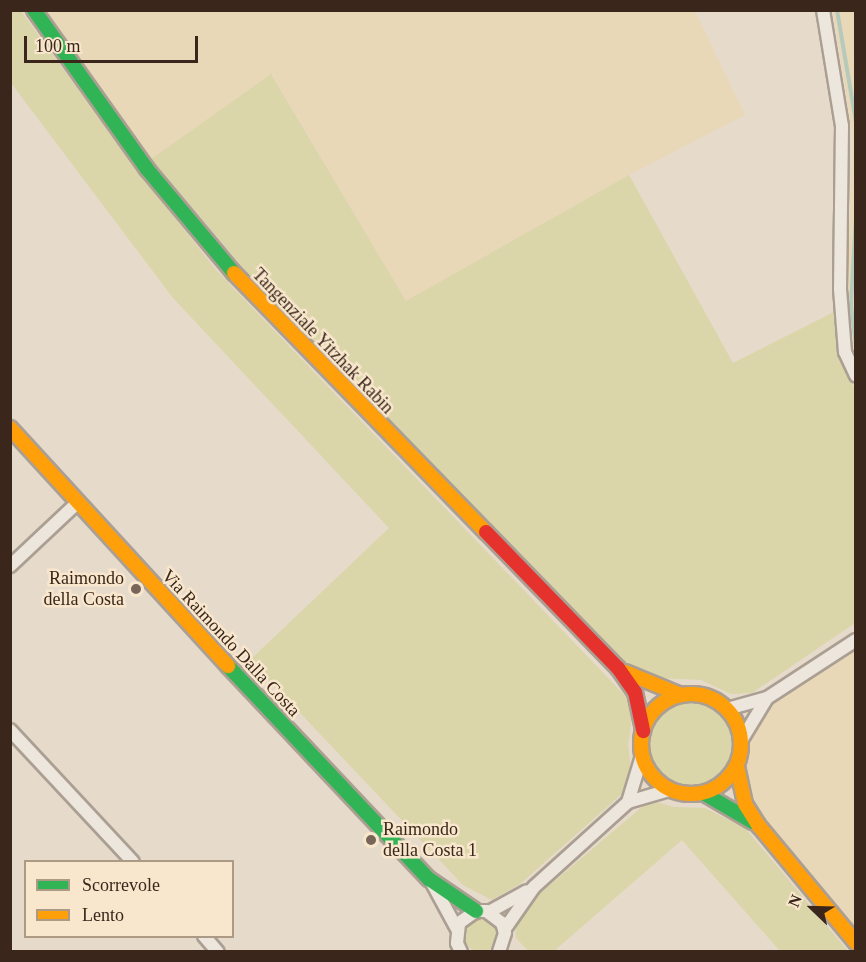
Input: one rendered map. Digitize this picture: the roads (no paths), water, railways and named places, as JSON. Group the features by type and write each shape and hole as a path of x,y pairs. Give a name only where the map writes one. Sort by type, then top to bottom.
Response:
{"main road":[{"name":"Tangenziale Yitzhak Rabin","path":"33,10 147,169 226,265 618,668 635,692 643,731 642,756"},
{"name":"Via Raimondo Dalla Costa","path":"10,428 76,504 429,879 482,912"},
{"name":"Tangenziale Yitzhak Rabin","path":"618,668 642,682 681,695 706,696 727,709"},
{"path":"643,731 657,708 681,695"},
{"path":"727,709 741,741 736,766 745,804 759,826 855,943"},
{"path":"642,756 652,776 669,790 686,795 703,793 723,783 736,766"},
{"path":"703,793 759,826"}],"street":[{"path":"823,10 842,126 840,290 845,352 855,376"},
{"path":"10,566 76,504"},
{"path":"727,709 767,698 855,640"},
{"path":"741,741 767,698"},
{"path":"10,730 132,860"},
{"path":"628,802 642,756"},
{"path":"456,943 466,915 482,912 534,887 628,802 669,790"},
{"path":"429,879 456,943"},
{"path":"504,943 534,887"},
{"path":"482,912 495,915 504,943"},
{"path":"206,938 218,951"}],"waterway":[{"path":"837,10 856,122"},
{"path":"856,217 851,305 856,343"}],"place":[{"name":"Raimondo della Costa","path":"136,589"},
{"name":"Raimondo della Costa 1","path":"371,840"}]}
